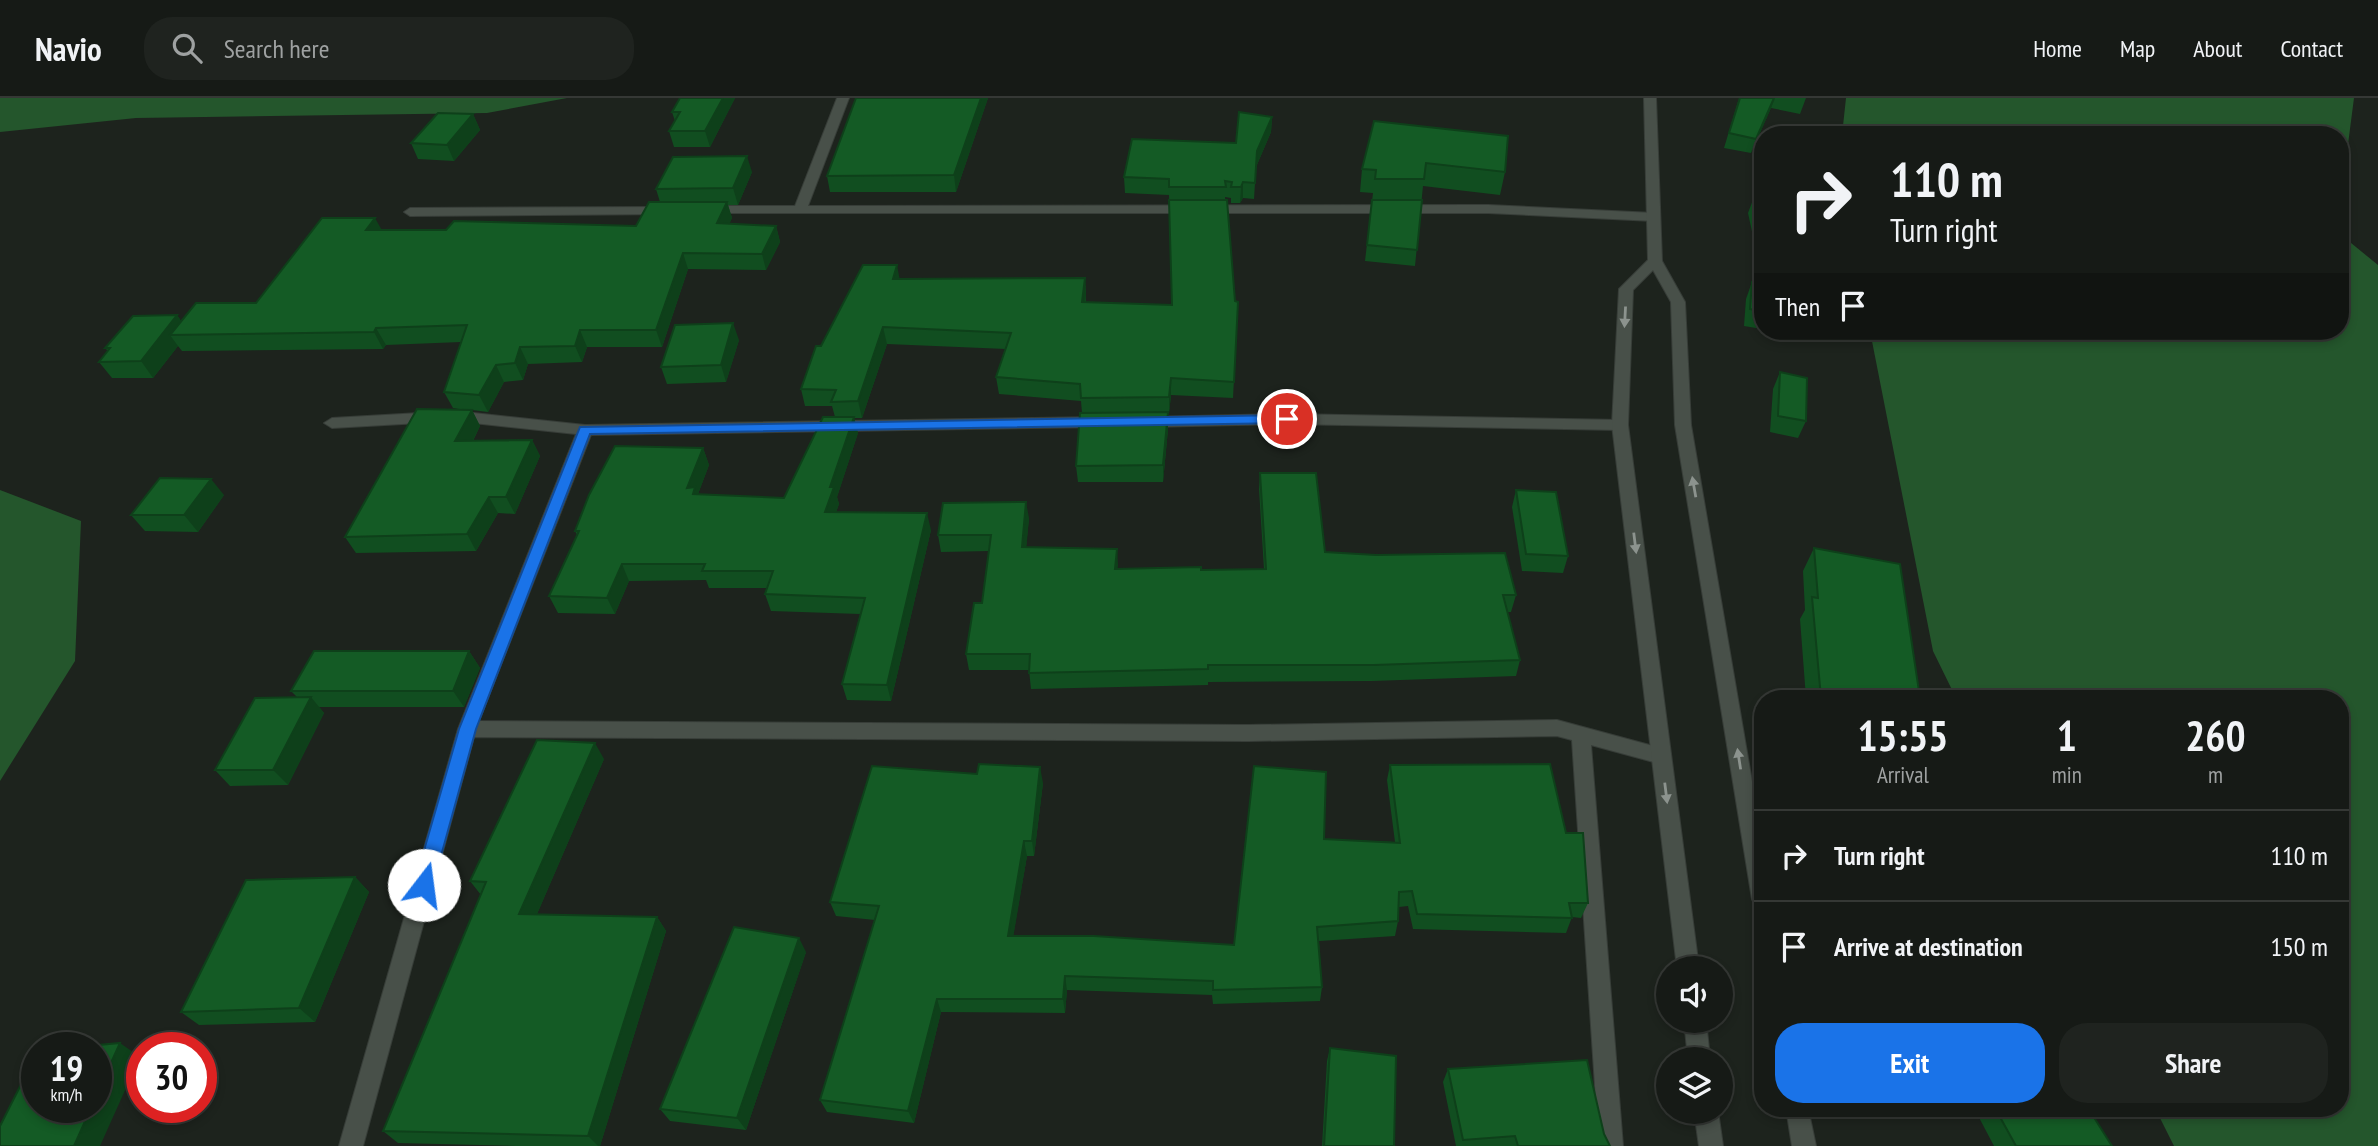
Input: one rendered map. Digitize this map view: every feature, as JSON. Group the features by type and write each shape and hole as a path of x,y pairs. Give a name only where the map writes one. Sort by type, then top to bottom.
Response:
{"street":[{"path":"800,210 843,98"},
{"path":"1650,98 1655,261 1678,302 1683,425 1754,851"},
{"path":"410,212 1169,212 1488,209 1654,217"},
{"path":"1655,261 1626,289 1620,425 1686,956"},
{"path":"332,423 455,416 585,430 1287,419 1620,425"},
{"path":"351,1146 467,729 585,430"},
{"path":"467,729 1248,733 1557,728 1661,756"},
{"path":"1581,734 1611,1146"},
{"path":"1799,1117 1804,1146"},
{"path":"1708,1124 1711,1146"}],"green space":[{"path":"0,98 567,98 487,113 136,118 0,132"},
{"path":"1846,98 2354,98 2349,137 2349,126 1843,126"},
{"path":"2349,241 2378,265 2378,1146 2174,1146 2160,1117 2349,1117 2349,690 1952,690 1933,651 1872,340 2349,340"},
{"path":"0,490 81,521 75,661 0,781"}],"building":[{"path":"680,98 723,98 705,131 669,131 680,112 672,112"},
{"path":"856,98 981,98 954,175 827,176"},
{"path":"1740,98 1774,98 1762,126 1754,126 1754,139 1729,133"},
{"path":"1239,112 1272,117 1257,151 1255,183 1243,182 1241,187 1231,187 1232,182 1225,181 1226,187 1169,187 1169,179 1124,177 1132,139 1236,143"},
{"path":"438,113 473,114 447,145 411,143"},
{"path":"1374,121 1508,136 1505,172 1426,163 1424,179 1375,179 1376,170 1362,169"},
{"path":"747,156 733,188 656,189 673,157"},
{"path":"1169,200 1227,200 1235,301 1238,302 1234,382 1171,378 1169,397 1081,398 1080,384 996,377 1011,333 883,327 858,401 831,402 836,390 801,389 816,346 821,346 863,265 897,265 893,279 1085,278 1082,302 1172,305"},
{"path":"1372,200 1422,200 1417,250 1367,245"},
{"path":"649,202 727,202 717,223 776,226 762,254 683,253 656,330 580,330 575,346 520,347 515,363 496,365 479,395 444,392 467,325 376,328 374,332 170,335 196,303 256,303 322,218 375,218 366,230 446,230 454,221 636,226"},
{"path":"1752,282 1754,310 1750,309"},
{"path":"177,315 141,361 99,362 110,348 105,348 133,316"},
{"path":"733,323 721,365 661,367 675,325"},
{"path":"1780,372 1807,378 1806,421 1778,416"},
{"path":"417,409 472,410 455,441 532,440 506,497 489,497 467,534 345,537"},
{"path":"1168,412 1163,465 1076,466 1080,413"},
{"path":"823,417 854,417 830,487 834,487 825,512 927,513 887,685 842,684 865,598 765,594 773,571 702,571 705,564 622,564 607,598 549,596 579,531 575,531 589,495 615,446 703,448 687,488 695,487 693,494 784,498"},
{"path":"1260,473 1316,473 1325,552 1376,555 1505,553 1516,595 1503,595 1520,660 1374,665 1208,665 1208,669 1029,673 1030,654 966,654 974,603 982,603 991,535 938,535 943,503 1026,502 1022,547 1117,549 1115,569 1266,569"},
{"path":"160,478 211,479 184,515 131,515"},
{"path":"1516,490 1556,492 1568,556 1526,554"},
{"path":"1814,548 1900,564 1919,690 1820,690 1812,597 1818,598"},
{"path":"314,651 469,651 453,691 291,691"},
{"path":"311,697 273,770 215,770 255,698"},
{"path":"537,740 595,743 519,914 657,917 588,1136 383,1131 486,882 470,881"},
{"path":"979,764 1040,767 1032,841 1024,841 1008,936 1094,936 1234,945 1254,766 1326,772 1324,839 1400,843 1390,765 1550,764 1566,833 1583,833 1588,903 1569,903 1572,918 1417,914 1412,891 1399,892 1398,921 1317,927 1322,987 1213,990 1213,981 1065,976 1063,999 937,999 908,1111 820,1100 879,906 830,902 872,766 977,774"},
{"path":"355,877 299,1008 181,1012 246,880"},
{"path":"734,927 799,938 737,1118 660,1109"},
{"path":"120,1043 112,1061 112,1044"},
{"path":"1330,1048 1396,1056 1394,1146 1324,1146"},
{"path":"1587,1060 1604,1134 1610,1146 1518,1146 1515,1136 1463,1140 1448,1069"},
{"path":"21,1085 21,1123 84,1123 74,1146 0,1146 0,1126"},
{"path":"2000,1117 2094,1117 2112,1146 2016,1146"}],"route":[{"path":"424,885 467,729 585,430 1287,419"}]}
